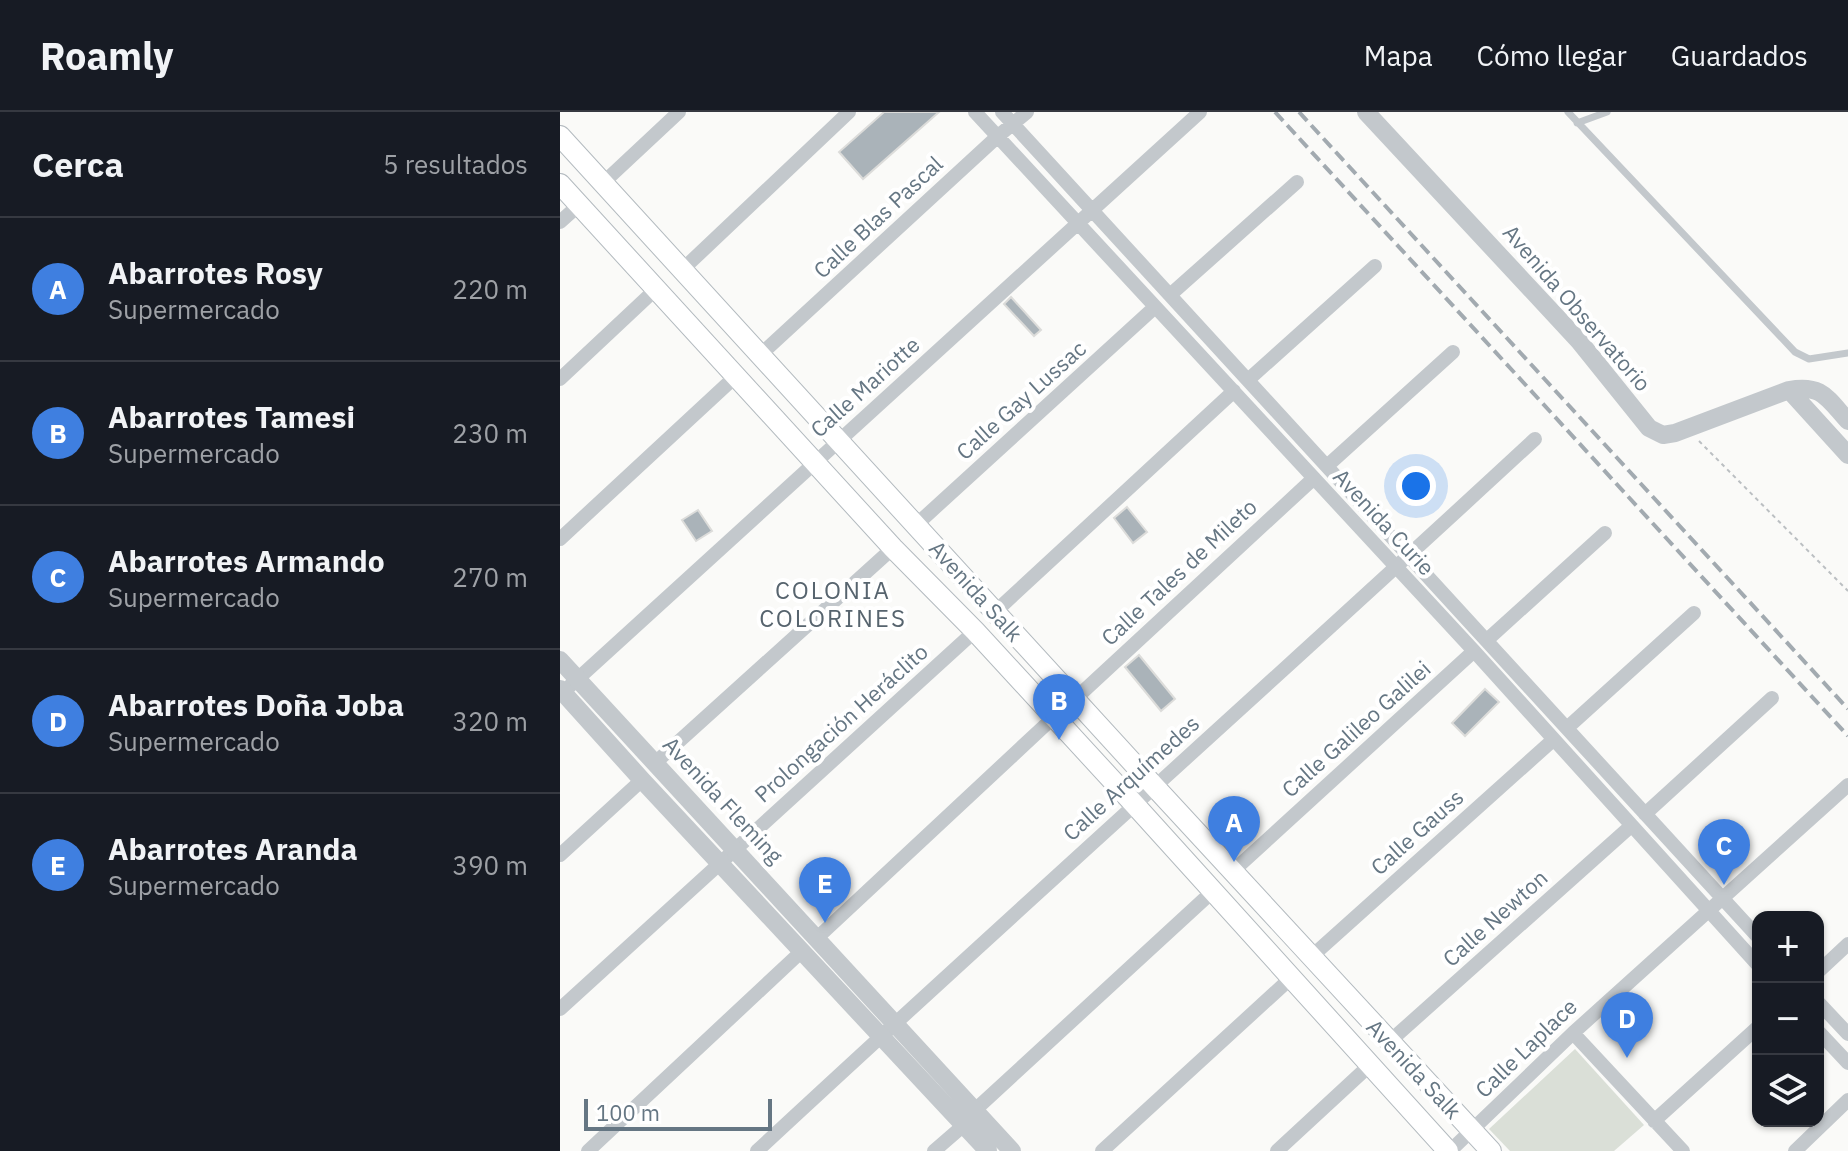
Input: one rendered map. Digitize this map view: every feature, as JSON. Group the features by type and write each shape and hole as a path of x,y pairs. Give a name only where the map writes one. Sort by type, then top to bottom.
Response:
{"main road":[{"name":"Avenida Salk","path":"560,136 1491,1151"},
{"name":"Avenida Salk","path":"560,184 893,548 975,631 1135,805 1449,1151"}],"street":[{"path":"603,183 679,112"},
{"path":"682,270 849,112"},
{"name":"Avenida Curie","path":"975,112 1474,651 1752,958"},
{"name":"Avenida Curie","path":"1002,112 1752,930"},
{"name":"Calle Blas Pascal","path":"760,355 1027,112"},
{"name":"Calle Mariotte","path":"561,692 1200,112"},
{"name":"Avenida Observatorio","path":"1366,112 1579,341 1649,428 1663,435 1675,433 1789,390"},
{"path":"1170,295 1297,182"},
{"path":"560,222 579,205"},
{"path":"1248,380 1375,266"},
{"path":"560,379 656,289"},
{"name":"Calle Gay Lussac","path":"916,525 1155,307"},
{"path":"1327,466 1453,352"},
{"path":"560,539 736,376"},
{"path":"1789,390 1814,389 1823,394 1848,421"},
{"path":"1789,390 1848,455"},
{"path":"995,612 1234,391"},
{"name":"Calle Arquímedes","path":"757,1151 1535,439"},
{"name":"Calle Tales de Mileto","path":"1075,699 1314,478"},
{"path":"1487,640 1605,533"},
{"path":"655,763 893,548"},
{"path":"1567,728 1694,613"},
{"name":"Prolongación Heráclito","path":"560,1009 975,631"},
{"name":"Calle Galileo Galilei","path":"1233,871 1474,651"},
{"name":"Avenida Fleming","path":"560,660 817,938 888,1029 969,1117 1012,1151"},
{"name":"Avenida Fleming","path":"561,692 802,951 888,1029"},
{"path":"1645,814 1772,698"},
{"path":"817,938 1054,717"},
{"name":"Calle Gauss","path":"1311,957 1553,740"},
{"path":"560,855 642,780"},
{"name":"Calle Laplace","path":"1449,1151 1573,1033 1848,785"},
{"name":"Calle Newton","path":"1389,1042 1631,826"},
{"path":"934,1151 1212,892"},
{"path":"1824,966 1848,944"},
{"path":"588,1151 802,951"},
{"path":"1102,1151 1292,977"},
{"path":"1824,1008 1848,1034"},
{"path":"1654,1121 1752,1032"},
{"path":"1573,1033 1683,1151"},
{"path":"1824,1037 1848,1063"},
{"path":"1277,1151 1370,1065"},
{"path":"1795,1151 1848,1100"},
{"name":"Avenida Fleming","path":"969,1117 988,1151"}],"lane":[{"path":"1568,112 1795,352 1809,359 1848,353"},
{"path":"1577,123 1607,112"}],"path":[{"path":"1686,429 1848,591"}],"shaded area":[{"path":"1575,1049 1644,1125 1614,1151 1510,1151 1489,1129"}],"building":[{"path":"884,112 939,112 863,179 839,152"},
{"path":"1011,297 1041,330 1034,336 1004,304"},
{"path":"1127,507 1147,532 1133,543 1114,518"},
{"path":"698,510 712,531 696,541 682,520"},
{"path":"1139,655 1175,699 1161,711 1125,667"},
{"path":"1485,689 1499,702 1465,736 1452,723"}],"railway":[{"path":"1275,112 1848,736"},
{"path":"1299,112 1848,709"}],"place":[{"name":"Abarrotes Tamesi","path":"1059,740"},
{"name":"Abarrotes Rosy","path":"1234,862"},
{"name":"Abarrotes Armando","path":"1724,885"},
{"name":"Abarrotes Aranda","path":"825,923"},
{"name":"Abarrotes Doña Joba","path":"1627,1058"}],"district":[{"name":"COLONIA COLORINES","path":"833,605"}]}
